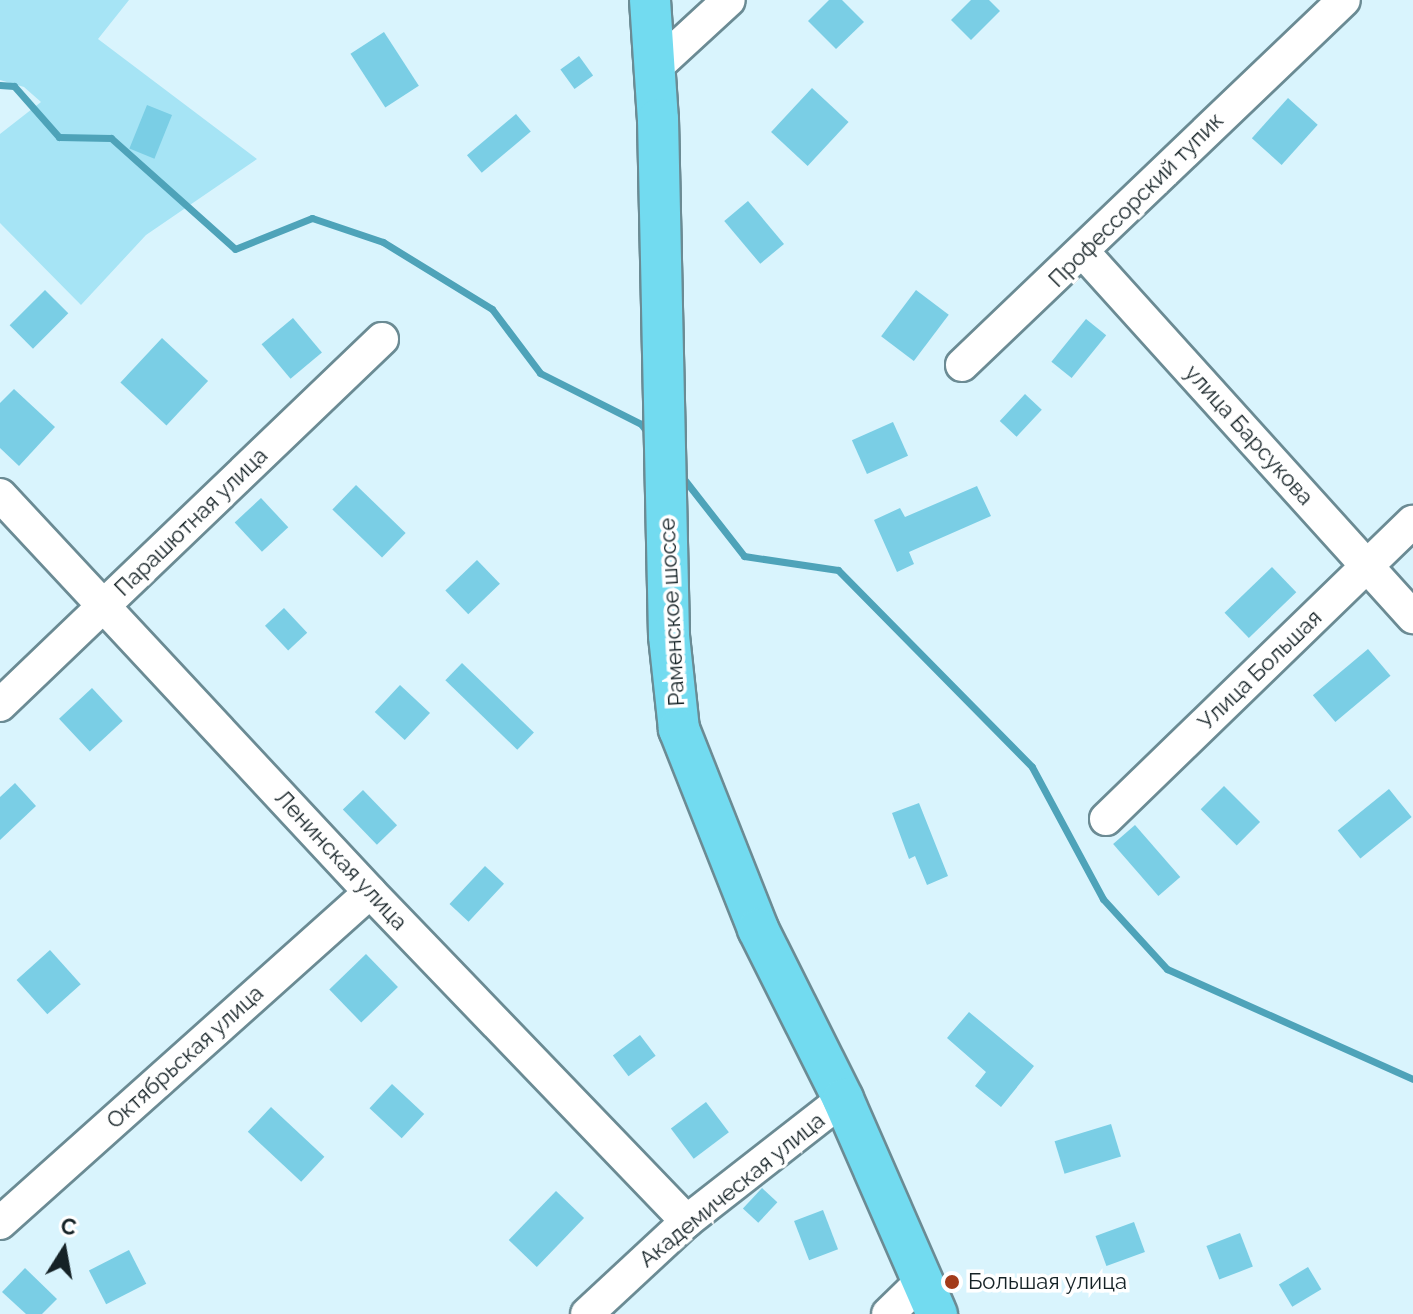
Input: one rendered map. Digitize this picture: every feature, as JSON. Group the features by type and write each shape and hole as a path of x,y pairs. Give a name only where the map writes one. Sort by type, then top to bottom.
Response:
{"main road":[{"name":"Раменское шоссе","path":"650,0 655,68 669,636 679,729 758,929 843,1099 930,1297"}],"street":[{"name":"Профессорский тупик","path":"962,365 1084,253 1097,232 1344,0"},
{"path":"655,68 724,4"},
{"name":"улица Барсукова","path":"1084,253 1413,617"},
{"name":"Парашютная улица","path":"0,705 382,339"},
{"name":"Ленинская улица","path":"0,495 370,892 687,1221"},
{"name":"Улица Большая","path":"1106,819 1413,522"},
{"name":"Октябрьская улица","path":"0,1223 370,892"},
{"name":"Академическая улица","path":"587,1314 687,1221 843,1099"},
{"path":"888,1314 930,1297"}],"shaded area":[{"path":"0,0 129,0 98,39 257,159 146,235 81,305 0,223 0,134 41,102 24,87 0,80"}],"building":[{"path":"829,0 842,0 864,22 836,49 808,21"},
{"path":"971,0 989,0 1000,11 971,40 951,20"},
{"path":"384,32 419,86 385,107 350,54"},
{"path":"579,56 593,75 574,89 560,70"},
{"path":"812,88 849,122 808,166 771,132"},
{"path":"1288,98 1318,125 1282,165 1252,138"},
{"path":"147,105 172,115 154,159 129,149"},
{"path":"516,114 531,132 482,173 467,155"},
{"path":"748,201 784,244 760,264 724,221"},
{"path":"45,290 68,313 33,349 10,325"},
{"path":"916,290 949,315 914,361 881,336"},
{"path":"293,318 322,352 291,379 262,344"},
{"path":"1086,319 1106,335 1072,378 1051,362"},
{"path":"162,338 208,381 166,426 120,383"},
{"path":"14,389 55,427 19,466 0,448 0,403"},
{"path":"1025,394 1042,410 1017,437 1000,421"},
{"path":"893,422 908,456 867,474 852,440"},
{"path":"356,485 406,533 382,557 332,509"},
{"path":"977,486 991,516 909,552 914,564 897,572 874,520 900,508 905,517"},
{"path":"261,498 288,527 262,552 235,523"},
{"path":"477,560 500,584 468,614 445,591"},
{"path":"1272,567 1296,592 1249,638 1225,613"},
{"path":"284,608 307,633 288,651 265,626"},
{"path":"1368,649 1390,676 1335,722 1313,695"},
{"path":"462,663 534,732 517,750 445,680"},
{"path":"400,685 430,713 405,740 375,712"},
{"path":"92,688 123,721 90,752 59,719"},
{"path":"15,783 36,806 0,840 0,797"},
{"path":"1224,786 1260,822 1237,845 1201,809"},
{"path":"1389,789 1412,817 1360,859 1338,831"},
{"path":"363,790 397,825 377,845 343,809"},
{"path":"919,803 948,876 927,885 915,856 909,859 892,813"},
{"path":"1135,825 1180,877 1158,896 1113,844"},
{"path":"485,866 504,884 469,922 450,904"},
{"path":"50,950 81,984 47,1014 17,980"},
{"path":"366,954 398,987 361,1023 329,989"},
{"path":"969,1012 1034,1066 1001,1107 975,1086 986,1072 947,1038"},
{"path":"640,1035 656,1056 628,1076 613,1055"},
{"path":"392,1084 424,1114 402,1138 369,1108"},
{"path":"706,1102 729,1132 694,1159 671,1128"},
{"path":"271,1107 324,1157 301,1182 248,1132"},
{"path":"1111,1124 1121,1157 1065,1174 1055,1141"},
{"path":"762,1188 777,1202 758,1223 743,1208"},
{"path":"556,1191 584,1218 537,1267 509,1240"},
{"path":"823,1210 838,1249 809,1260 794,1221"},
{"path":"1134,1222 1145,1252 1106,1266 1095,1236"},
{"path":"1240,1233 1253,1267 1219,1280 1206,1246"},
{"path":"129,1250 146,1284 106,1304 89,1270"},
{"path":"1308,1267 1321,1289 1292,1307 1279,1285"},
{"path":"25,1268 57,1299 42,1314 26,1314 2,1292"}],"waterway":[{"path":"0,85 14,86 59,137 111,138 235,249 312,218 383,242 492,309 540,373 641,424 650,436"},
{"path":"680,474 744,556 838,570 1032,767 1103,899 1167,969 1413,1079"}],"place":[{"name":"Большая улица","path":"952,1282"}]}
